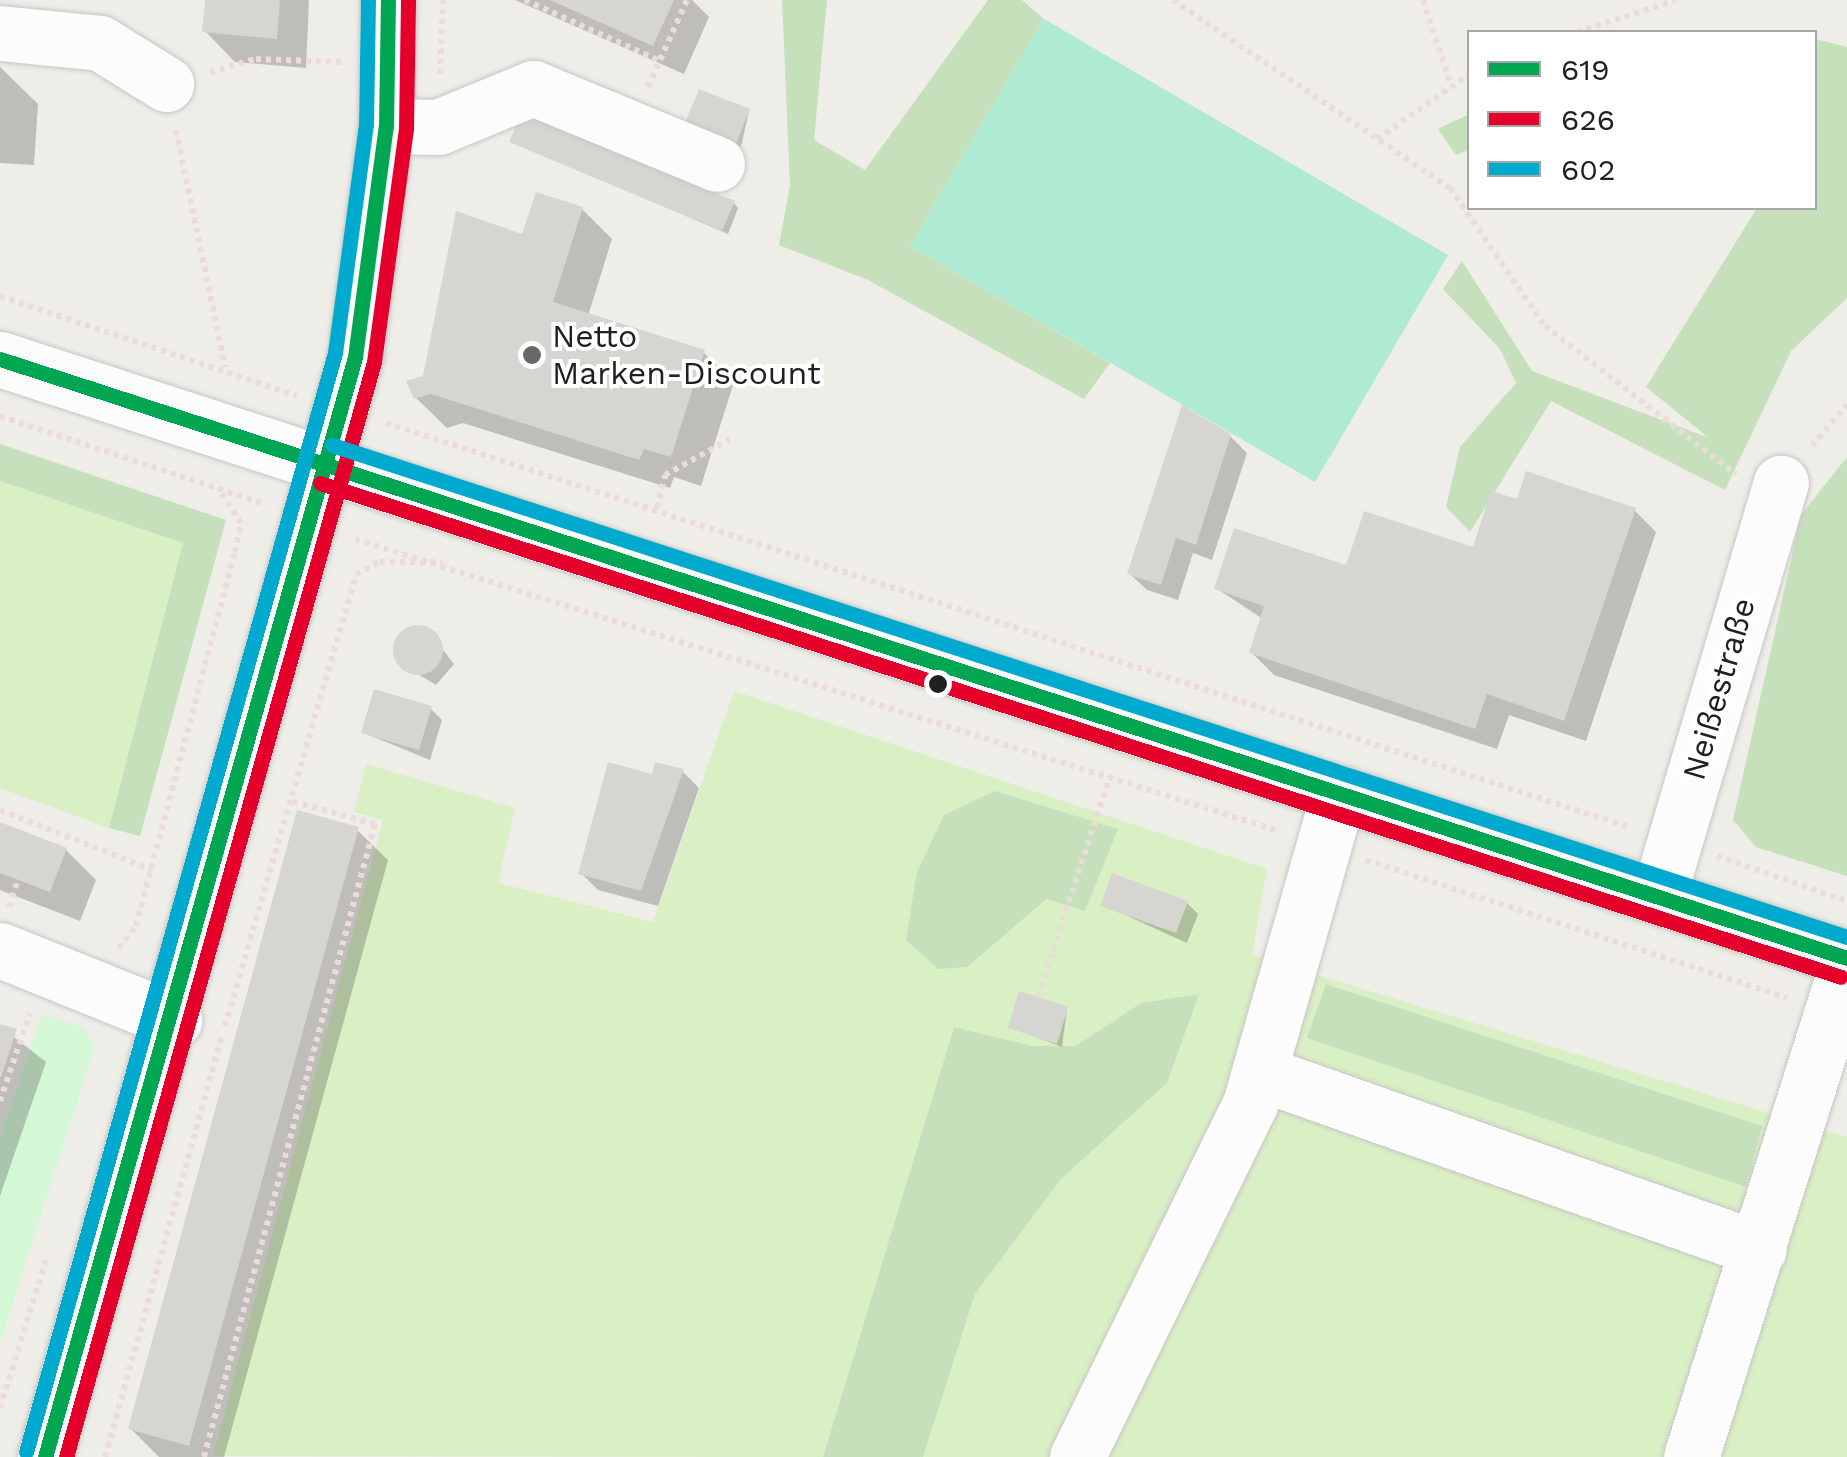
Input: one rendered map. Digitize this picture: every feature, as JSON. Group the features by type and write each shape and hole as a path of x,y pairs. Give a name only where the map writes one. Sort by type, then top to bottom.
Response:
{"street":[{"path":"44,1457 174,1020 355,357 386,126 388,0"},
{"path":"0,32 100,43 166,84"},
{"path":"386,126 438,127 533,88 717,164"},
{"path":"0,358 1659,894 1842,978 1691,1457"},
{"name":"Neißestraße","path":"1659,894 1777,493"},
{"path":"1078,1457 1260,1073 1339,792"},
{"path":"7,926 174,1020"},
{"path":"1260,1073 1758,1249"}],"path":[{"path":"524,0 660,60"},
{"path":"630,129 686,0"},
{"path":"1173,0 1450,188 1545,326 1777,493"},
{"path":"1423,0 1451,84"},
{"path":"1583,30 1676,0"},
{"path":"225,369 166,84 256,59 386,62"},
{"path":"1378,139 1467,76"},
{"path":"0,296 294,394"},
{"path":"0,416 270,506"},
{"path":"391,425 657,508 1847,901"},
{"path":"657,508 664,475 730,439"},
{"path":"110,950 136,926 241,523 217,488"},
{"path":"349,556 356,536 1324,846 1842,978"},
{"path":"342,604 368,566 444,562"},
{"path":"338,586 343,571"},
{"path":"1038,997 1110,776"},
{"path":"204,1457 375,824 288,800"},
{"path":"0,810 150,869"},
{"path":"7,926 18,880"},
{"path":"0,1101 36,997"},
{"path":"1,1404 52,1238"}],"green space":[{"path":"782,0 827,0 814,140 865,170 988,0 1022,0 1044,19 910,246 1110,363 1084,399 868,280 779,245 790,185"},
{"path":"1044,19 1448,255 1315,482 910,246"},
{"path":"1817,40 1847,47 1847,298 1791,351 1725,490 1551,401 1470,532 1446,507 1460,447 1516,383 1500,349 1443,289 1462,261 1532,371 1709,438 1646,387 1756,210 1817,210"},
{"path":"1467,115 1467,151 1456,155 1438,129"},
{"path":"0,444 226,520 140,836 109,828 183,543 0,481"},
{"path":"1847,457 1847,876 1756,847 1733,820 1801,515"},
{"path":"0,481 183,543 109,828 0,788"},
{"path":"734,691 1267,869 1252,955 1847,1137 1847,1457 923,1457 975,1294 1061,1179 1167,1083 1198,994 1141,1003 1076,1046 1032,1046 954,1027 823,1457 213,1456 383,820 354,812 366,764 515,808 498,883 653,922","holes":["944,815 1048,899 967,967","1327,984 1761,1126 1746,1186 1308,1038"]},
{"path":"995,791 1118,829 1085,911 1047,899 967,967 938,969 906,940 917,872 944,815"},
{"path":"1326,984 1762,1126 1746,1187 1307,1038"},
{"path":"1199,994 1167,1083 1061,1179 975,1294 923,1457 823,1457 954,1027 1032,1046 1076,1046 1141,1003"},
{"path":"42,1014 83,1027 95,1046 0,1343 0,1137"}],"building":[{"path":"205,0 280,0 277,39 202,32"},
{"path":"550,0 674,0 653,46"},
{"path":"699,89 750,109 736,144 685,123"},
{"path":"522,112 735,201 722,231 509,142"},
{"path":"536,192 583,207 553,302 705,350 671,457 644,449 639,460 431,394 414,399 406,381 423,376 456,211 522,234"},
{"path":"1182,405 1231,434 1196,545 1176,538 1161,585 1127,574"},
{"path":"1526,471 1636,508 1564,721 1487,694 1475,729 1249,653 1264,606 1214,589 1234,528 1346,565 1364,511 1473,547 1491,491 1517,499"},
{"path":"418,625 436,632 443,650 436,668 418,675 400,668 393,650 400,632"},
{"path":"374,689 432,706 419,750 361,733"},
{"path":"608,762 652,774 655,762 684,769 641,891 578,874"},
{"path":"297,810 359,827 189,1446 128,1429"},
{"path":"0,822 67,848 50,892 0,873"},
{"path":"1112,873 1188,901 1176,933 1100,906"},
{"path":"1019,991 1068,1007 1057,1044 1008,1028"},
{"path":"0,1024 17,1029 1,1077 0,1077"}],"transit line":[{"name":"602","path":"26,1452 335,353 366,125 368,0"},
{"name":"619","path":"45,1457 355,357 386,126 388,0"},
{"name":"626","path":"66,1457 374,362 406,129 408,0"},
{"name":"619","path":"0,359 1847,958"},
{"name":"602","path":"332,445 1847,937"},
{"name":"626","path":"320,483 1841,977"}],"place":[{"name":"Netto Marken-Discount","path":"532,355"}]}
